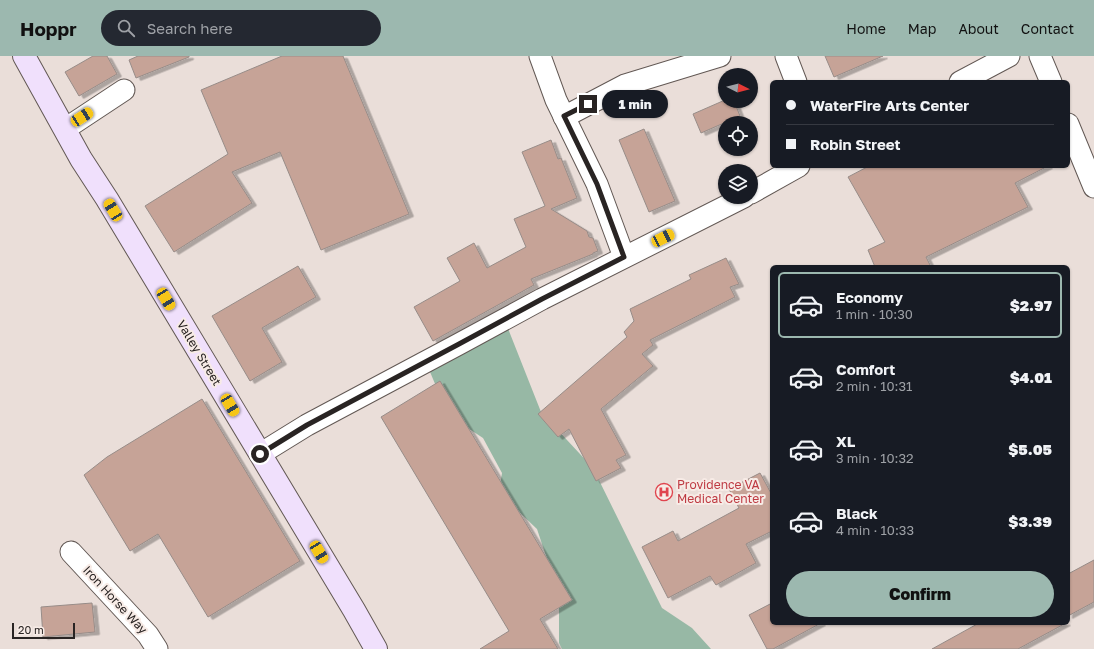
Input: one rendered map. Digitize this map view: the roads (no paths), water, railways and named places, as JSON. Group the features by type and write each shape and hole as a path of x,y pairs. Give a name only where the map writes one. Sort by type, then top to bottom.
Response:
{"main road":[{"name":"Valley Street","path":"24,56 81,159 114,211 376,649"}],"street":[{"path":"540,56 556,100 597,184 624,257"},
{"path":"564,116 625,85 720,56"},
{"path":"786,56 795,80"},
{"path":"964,80 1009,56"},
{"path":"1040,56 1050,80"},
{"path":"65,129 124,90"},
{"path":"1070,129 1094,187"},
{"path":"758,189 795,168"},
{"path":"260,454 307,425 542,299 730,204"},
{"name":"Iron Horse Way","path":"71,552 148,635 157,649"}],"place":[{"name":"Providence VA Medical Center","path":"664,492"}]}
